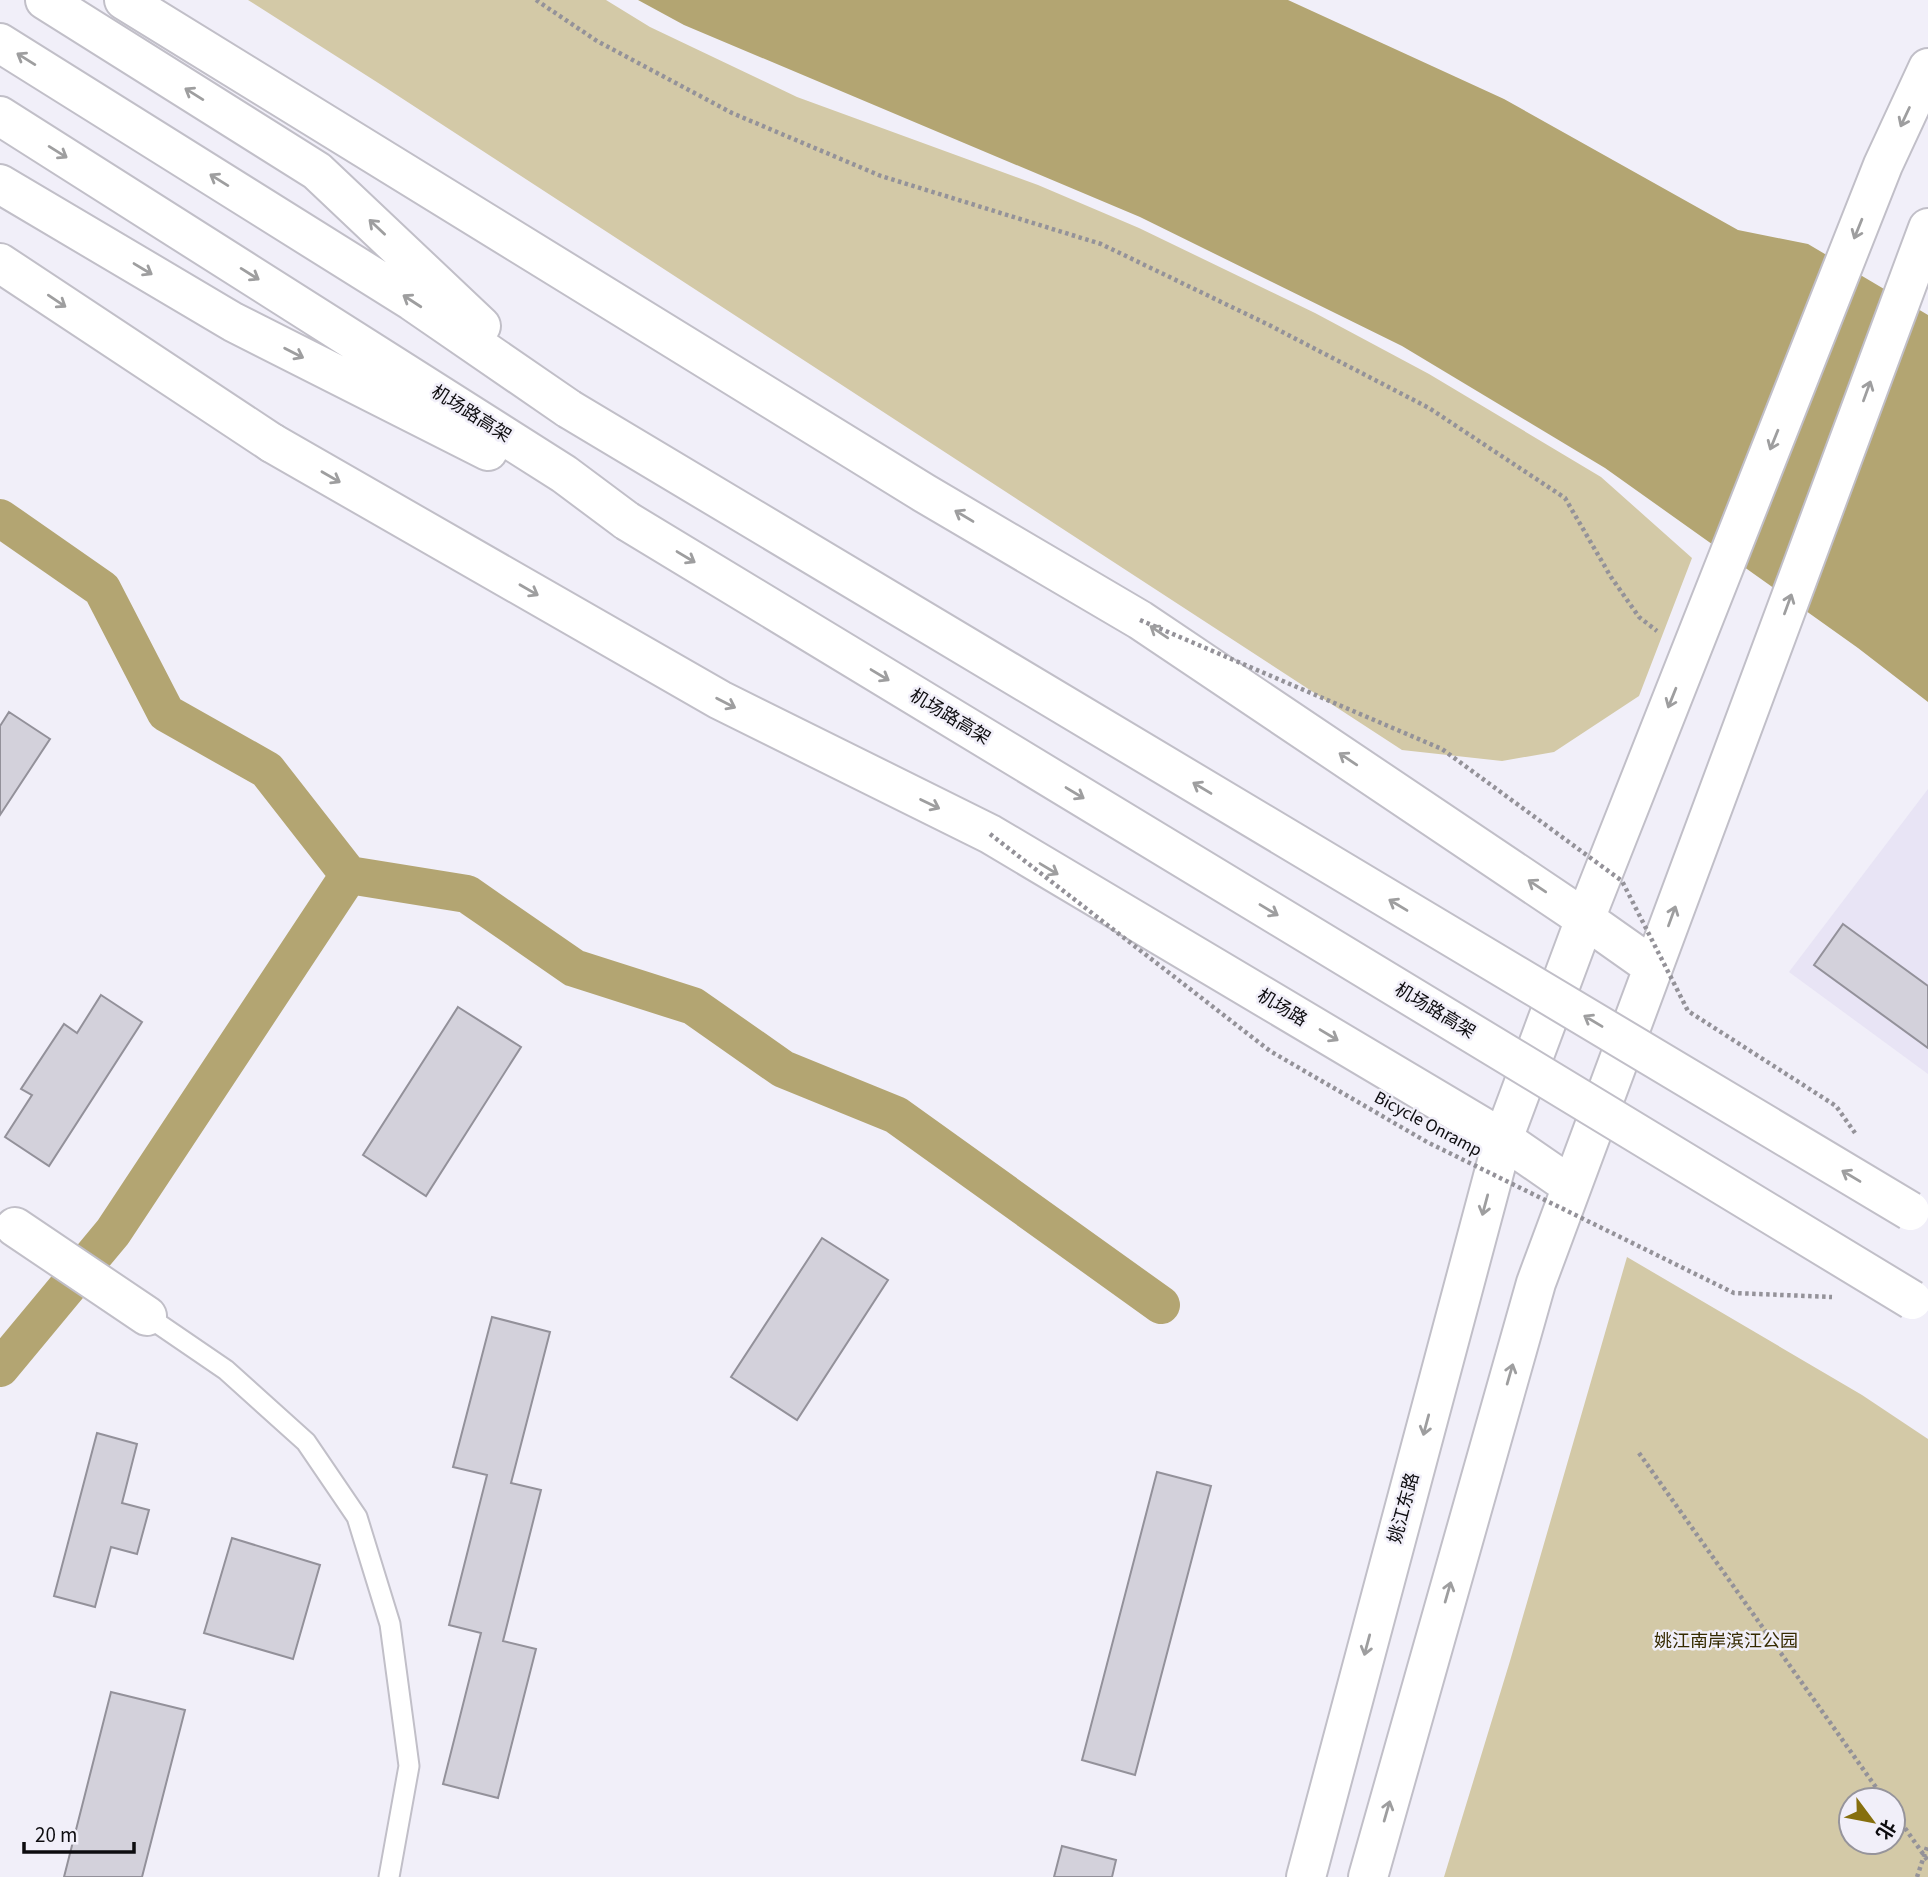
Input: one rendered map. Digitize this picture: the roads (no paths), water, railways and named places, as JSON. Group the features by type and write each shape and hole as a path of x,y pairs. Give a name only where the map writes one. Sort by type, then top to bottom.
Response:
{"main road":[{"path":"45,0 317,171 569,409"},
{"path":"124,0 913,486 1140,620 1653,967"},
{"path":"0,43 412,301 569,409 1919,1217"},
{"name":"姚江东路","path":"1306,1877 1503,1139 1585,919 1883,165 1928,68"},
{"name":"机场路高架","path":"0,116 564,474 627,522 1920,1305"},
{"path":"0,184 233,322 627,522"},
{"path":"1368,1877 1536,1283 1928,228"},
{"name":"机场路","path":"0,263 272,443 720,700 990,834 1503,1139 1571,1186"},
{"path":"7,1222 147,1316"}],"lane":[{"path":"147,1316 226,1370 306,1442 357,1517 390,1624 409,1766 389,1877"}],"waterway":[{"path":"0,518 102,589 166,713 267,770 349,875 467,894 574,968 693,1006 783,1069 896,1115 1161,1305"},
{"path":"0,1368 113,1232 349,875"}],"park label":[{"name":"姚江南岸滨江公园","path":"1726,1641"}]}
